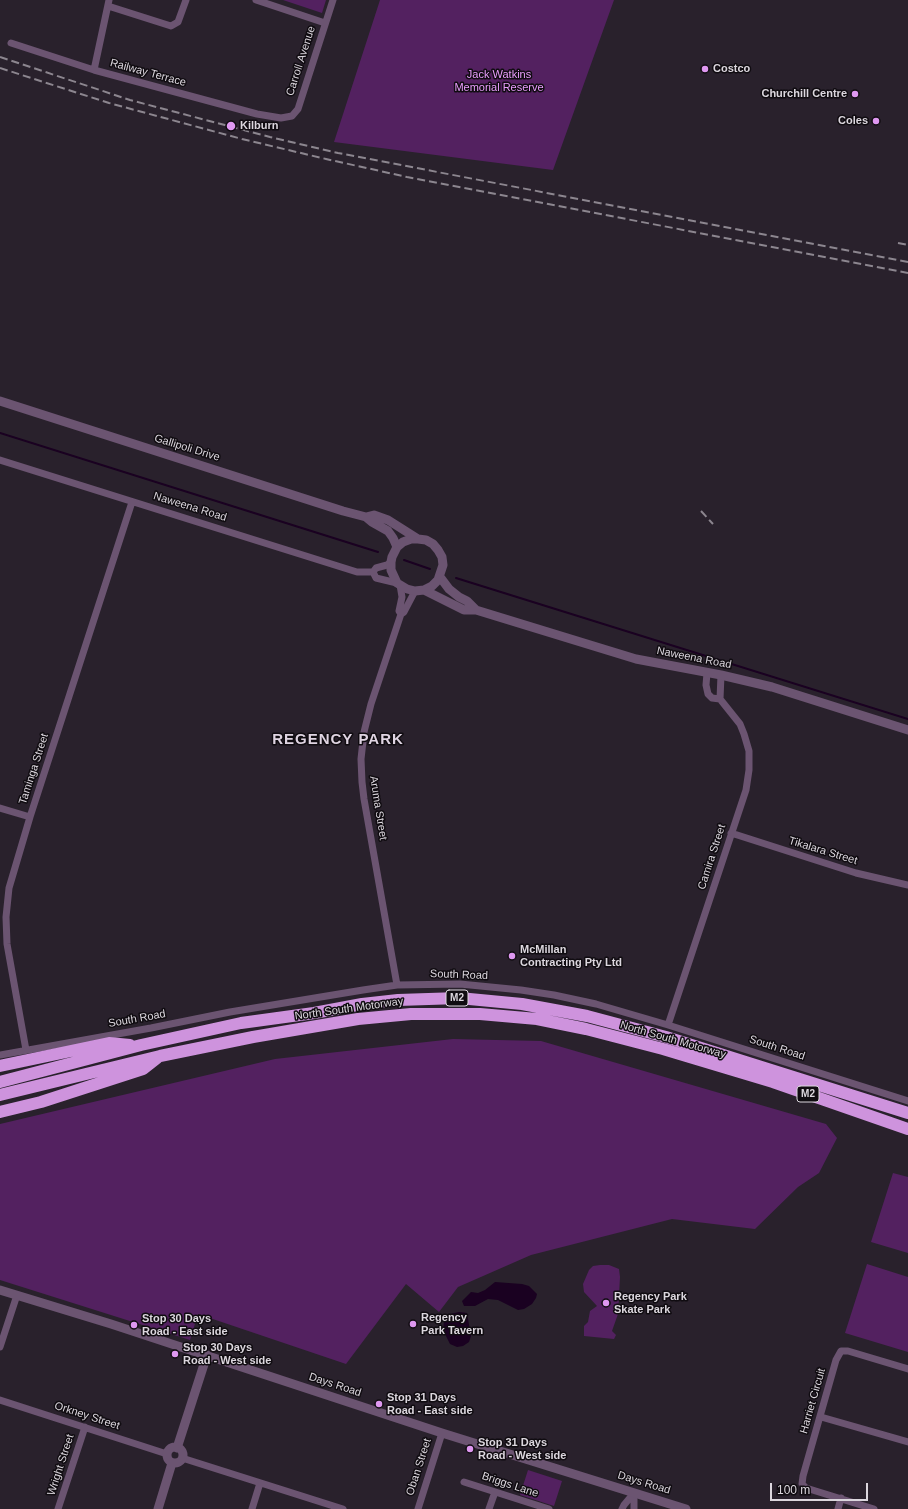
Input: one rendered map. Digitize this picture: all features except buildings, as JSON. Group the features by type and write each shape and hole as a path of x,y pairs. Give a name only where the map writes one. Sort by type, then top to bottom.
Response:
{"highway":[{"name":"North South Motorway","path":"0,1082 141,1045 241,1023 314,1013 362,1004 398,1000 459,998 514,1003 587,1016 666,1037 908,1113"},
{"name":"North South Motorway","path":"0,1095 160,1056 253,1037 366,1018 411,1014 480,1014 530,1019 586,1029 663,1049 773,1082 908,1129"},
{"path":"0,1066 109,1043 141,1045"},
{"path":"0,1112 41,1102 143,1069 160,1056"}],"street":[{"path":"94,70 109,3 171,26 178,22 186,0"},
{"path":"256,0 325,23"},
{"name":"Carroll Avenue","path":"281,118 292,116 298,108 332,0"},
{"name":"Railway Terrace","path":"11,43 94,70 257,114 281,118"},
{"name":"Gallipoli Drive","path":"0,401 343,511 366,517 388,531 397,547"},
{"name":"Naweena Road","path":"0,460 357,572 373,572 376,578 399,584"},
{"name":"Taminga Street","path":"26,1050 7,944 6,917 9,888 30,817 132,502"},
{"name":"Gallipoli Drive","path":"366,517 374,515 388,520 418,539"},
{"path":"411,539 426,540 433,544 442,557 443,565 440,577 432,586 420,591 407,590 399,584 391,570 392,557 397,547 411,539"},
{"path":"373,572 376,568 387,565 391,562"},
{"name":"Naweena Road","path":"440,577 448,589 467,601 476,610"},
{"name":"Aruma Street","path":"399,584 402,597 399,611 401,614"},
{"name":"Naweena Road","path":"420,591 464,610 476,610 628,657 721,675 772,687 908,730"},
{"name":"Aruma Street","path":"397,985 364,799 362,759 364,732 371,704 401,614 420,591"},
{"name":"Camira Street","path":"668,1025 746,790 749,770 749,751 740,724 720,700 712,698 708,694 706,685 707,673"},
{"path":"720,700 721,675"},
{"path":"0,808 30,817"},
{"name":"Tikalara Street","path":"731,834 856,873 908,885"},
{"name":"South Road","path":"0,1055 151,1028 230,1012 397,985 460,984 554,994 596,1004 668,1025 908,1101"},
{"name":"Days Road","path":"0,1290 207,1355 442,1433 686,1509"},
{"path":"0,1348 17,1296"},
{"name":"Harriet Circuit","path":"874,1509 806,1488 802,1484 803,1476 836,1360 840,1351 848,1351 908,1369"},
{"path":"178,1448 207,1355"},
{"name":"Orkney Street","path":"0,1400 167,1454"},
{"path":"821,1417 908,1442"},
{"name":"Wright Street","path":"58,1509 85,1427"},
{"name":"Oban Street","path":"418,1509 442,1433"},
{"path":"172,1463 167,1458 167,1454 171,1448 178,1448"},
{"path":"178,1448 181,1451 182,1458"},
{"path":"172,1463 177,1463 182,1458"},
{"path":"182,1458 343,1509"},
{"path":"158,1509 172,1463"},
{"name":"Briggs Lane","path":"464,1482 549,1509"},
{"path":"252,1509 260,1483"},
{"path":"489,1509 495,1492"},
{"path":"622,1509 634,1493"},
{"path":"634,1493 634,1509"},
{"path":"838,1509 841,1498"}],"green space":[{"path":"283,0 326,0 322,13"},
{"name":"Jack Watkins Memorial Reserve","path":"380,0 614,0 553,170 334,142"},
{"path":"453,1039 541,1041 826,1124 837,1138 819,1173 798,1187 755,1229 672,1219 531,1255 458,1287 439,1312 406,1284 346,1364 198,1314 190,1340 0,1280 0,1124 275,1059"},
{"path":"893,1173 908,1177 908,1253 871,1242"},
{"path":"867,1264 908,1277 908,1352 845,1333"},
{"name":"Regency Park Skate Park","path":"609,1265 619,1269 618,1314 612,1331 616,1335 614,1339 584,1336 584,1326 588,1322 590,1311 597,1306 584,1292 583,1284 589,1270 593,1266"},
{"path":"528,1470 562,1481 554,1506 520,1495"}],"shaded area":[{"path":"495,1282 529,1286 537,1294 536,1298 532,1304 524,1309 518,1310 498,1300 488,1299 475,1306 464,1306 462,1301 471,1292 478,1293 485,1290"},
{"path":"459,1312 467,1313 471,1336 469,1342 463,1346 457,1347 450,1344 443,1330 444,1322 450,1314"}],"waterway":[{"path":"0,433 378,552"},
{"path":"404,560 430,569"},
{"path":"456,578 908,719"}],"railway":[{"path":"0,57 130,100 270,137 338,153 908,262"},
{"path":"0,68 109,103 242,139 326,159 407,177 908,273"},
{"path":"898,243 908,245"},
{"path":"701,511 713,524"}],"place":[{"name":"Costco","path":"705,69"},
{"name":"Churchill Centre","path":"855,94"},
{"name":"Coles","path":"876,121"},
{"name":"Kilburn","path":"231,126"},
{"name":"McMillan Contracting Pty Ltd","path":"512,956"},
{"name":"Regency Park Skate Park","path":"606,1303"},
{"name":"Regency Park Tavern","path":"413,1324"},
{"name":"Stop 30 Days Road - East side","path":"134,1325"},
{"name":"Stop 30 Days Road - West side","path":"175,1354"},
{"name":"Stop 31 Days Road - East side","path":"379,1404"},
{"name":"Stop 31 Days Road - West side","path":"470,1449"}],"district":[{"name":"REGENCY PARK","path":"338,740"}]}
